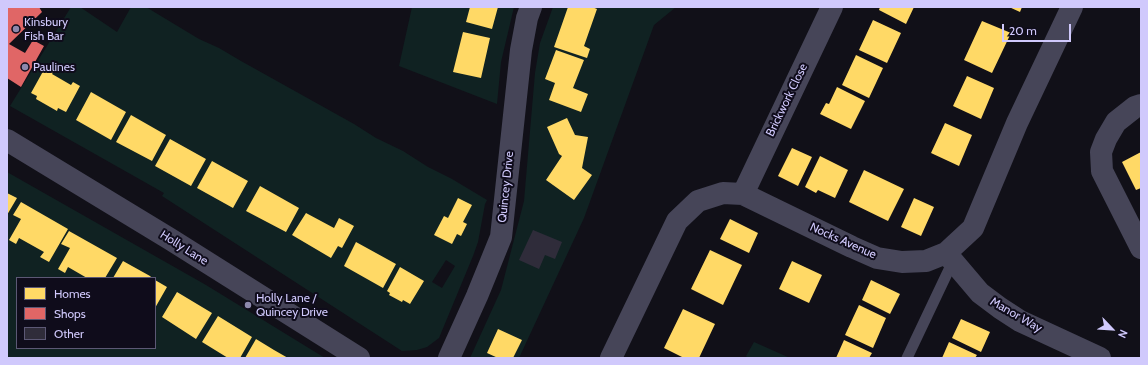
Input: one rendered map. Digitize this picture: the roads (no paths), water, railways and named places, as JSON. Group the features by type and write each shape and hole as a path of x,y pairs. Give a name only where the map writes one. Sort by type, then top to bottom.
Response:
{"street":[{"name":"Quincey Drive","path":"449,358 477,296 501,237 521,50 527,18 532,7"},
{"name":"Brickwork Close","path":"743,194 832,7"},
{"name":"Nocks Avenue","path":"610,358 676,221 698,201 723,192 743,194 877,258 902,262 926,261 950,257 973,228 1017,123 1072,7"},
{"path":"1141,104 1116,122 1106,139 1101,152 1102,171 1141,248"},
{"name":"Holly Lane","path":"7,140 177,243 359,358"},
{"name":"Manor Way","path":"950,257 980,293 1000,308 1020,321 1100,358"}],"lane":[{"path":"907,358 950,257"}],"place":[{"name":"Kinsbury Fish Bar","path":"16,29"},
{"name":"Paulines","path":"25,67"},
{"name":"Holly Lane / Quincey Drive","path":"248,305"}]}
